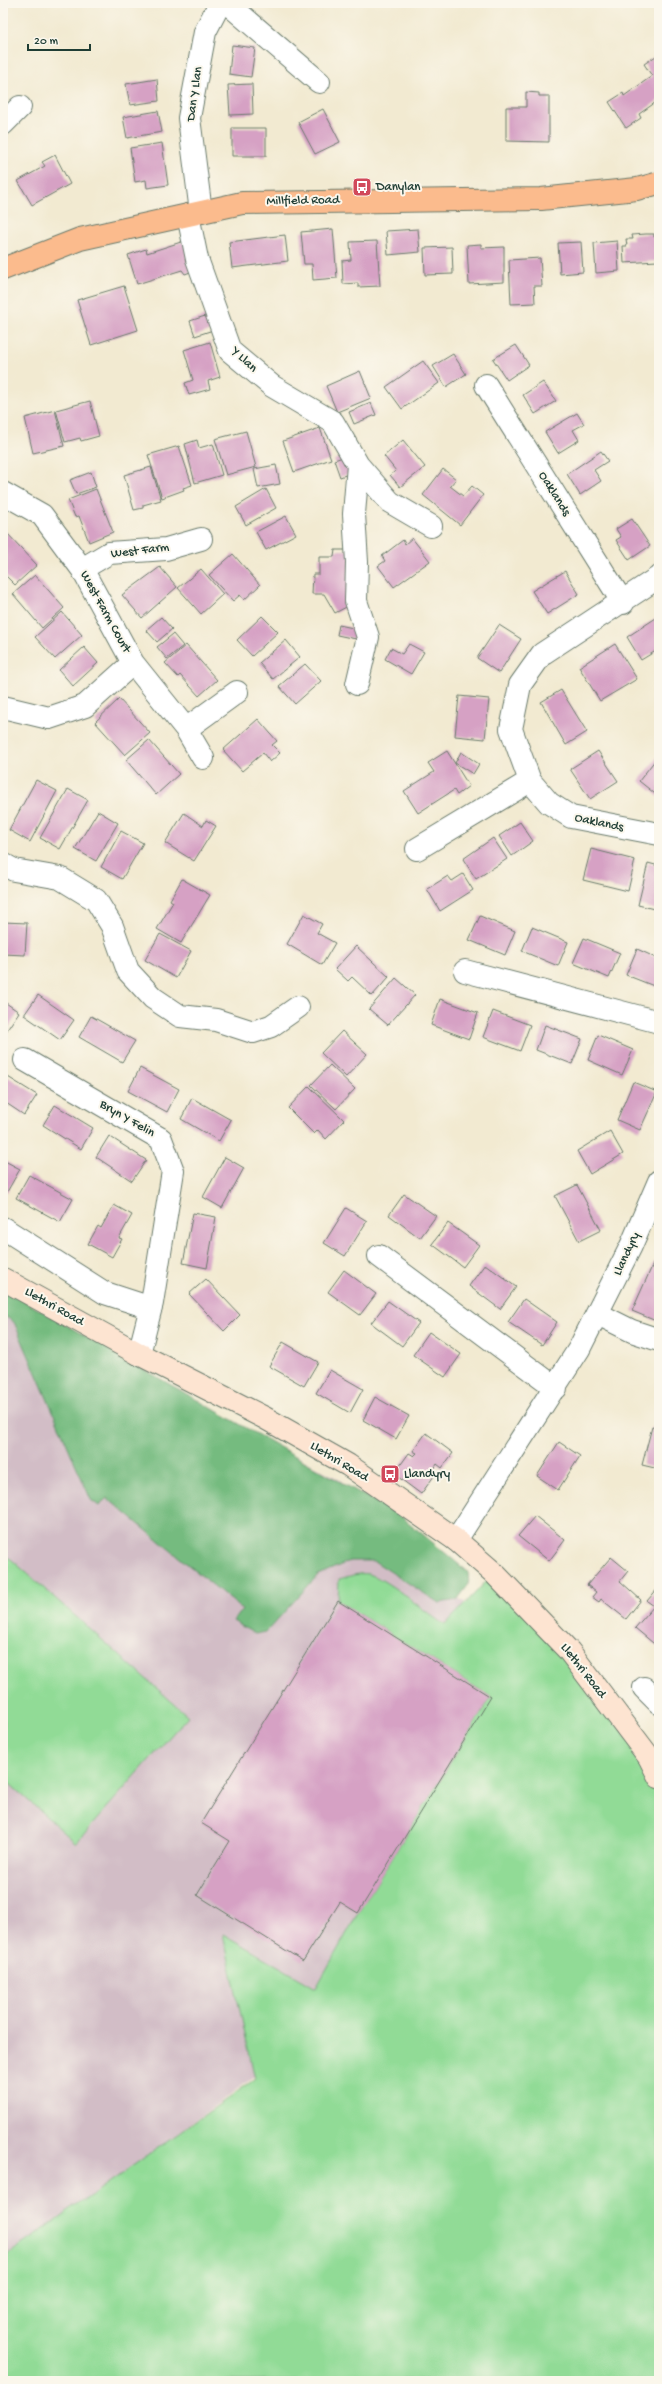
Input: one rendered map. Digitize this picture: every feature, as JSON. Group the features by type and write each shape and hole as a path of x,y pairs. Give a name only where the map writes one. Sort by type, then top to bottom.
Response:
{"main road":[{"name":"Millfield Road","path":"3,269 80,239 242,203 542,199 637,189 659,183"},
{"name":"Llethri Road","path":"3,1279 139,1354 265,1418 348,1465 456,1540 494,1573 569,1651 649,1757 659,1777"}],"street":[{"name":"Dan Y Llan","path":"194,213 189,118 205,32 220,3"},
{"path":"227,3 319,82"},
{"path":"3,124 20,108"},
{"name":"Y Llan","path":"194,213 197,259 230,351 272,386 333,422 358,465 390,502 431,526"},
{"name":"Oaklands","path":"486,385 623,603"},
{"path":"357,684 368,638 356,601 357,562 354,514 358,465"},
{"name":"West Farm Court","path":"3,493 42,515 82,569 133,663 85,706 49,718 3,707"},
{"name":"West Farm","path":"82,569 109,553 166,549 201,539"},
{"name":"Oaklands","path":"659,577 623,603 542,654 520,685 510,729 530,780 549,803 571,818 659,834"},
{"path":"133,663 186,729 203,758"},
{"path":"186,729 238,692"},
{"path":"417,849 530,780"},
{"path":"3,864 14,870 60,878 96,900 112,926 128,971 153,998 180,1016 216,1020 253,1032 271,1026 298,1007"},
{"path":"465,971 659,1022"},
{"name":"Bryn Y Felin","path":"25,1060 161,1139 173,1171 151,1308 139,1354"},
{"name":"Llandyry","path":"456,1540 556,1388 598,1314 631,1246 659,1181"},
{"path":"3,1228 105,1293 151,1308"},
{"path":"379,1256 556,1388"},
{"path":"598,1314 632,1331 659,1340"},
{"path":"644,1688 659,1704"}],"shaded area":[{"path":"3,1299 337,1478 375,1505 457,1597 470,1606 524,1659 326,2024 154,2151 3,2259"}],"green space":[{"path":"3,1289 402,1517 468,1572 469,1584 457,1600 439,1603 374,1561 350,1561 318,1575 266,1632 255,1634 233,1621 242,1609 107,1498 99,1506 91,1500 14,1322 3,1315"},
{"path":"3,1552 188,1716 76,1843 3,1778"},
{"path":"494,1573 659,1777 659,2381 3,2381 3,2258 255,2079 223,1934 316,1988 358,1913 491,1697 338,1601 339,1579 354,1575 369,1574 387,1583 445,1625"}],"building":[{"path":"232,45 255,48 251,77 229,74"},
{"path":"659,54 659,100 639,114 641,118 626,128 609,102 623,93 624,96 652,76 644,64"},
{"path":"157,79 159,101 130,105 126,84"},
{"path":"252,84 253,114 230,115 228,85"},
{"path":"526,92 539,93 539,96 549,96 549,142 506,141 506,107 526,107"},
{"path":"323,109 340,142 315,154 298,122"},
{"path":"158,111 162,132 127,138 123,117"},
{"path":"232,128 266,128 266,156 232,156"},
{"path":"162,143 168,185 147,188 146,180 135,182 130,148"},
{"path":"55,155 70,184 32,205 18,181 45,166 42,162"},
{"path":"333,229 337,278 313,280 312,264 304,264 301,232"},
{"path":"418,229 420,252 388,255 386,231"},
{"path":"654,234 654,237 659,237 659,273 657,261 624,263 623,246 627,246 626,239 633,239 632,235"},
{"path":"285,235 288,261 232,268 229,242"},
{"path":"184,241 193,271 185,274 182,270 137,284 128,255 146,249 147,253"},
{"path":"377,241 380,286 358,287 358,283 343,284 342,261 351,260 350,242"},
{"path":"617,241 619,271 596,273 594,243"},
{"path":"581,242 583,272 560,274 558,243"},
{"path":"481,244 481,248 504,247 504,282 469,284 467,245"},
{"path":"452,247 453,274 425,275 424,248"},
{"path":"540,258 542,286 534,286 535,303 511,304 509,260"},
{"path":"124,286 138,330 91,345 77,300"},
{"path":"208,315 213,330 195,336 190,321"},
{"path":"210,342 220,377 208,381 210,389 189,395 185,383 193,380 184,350"},
{"path":"516,345 529,365 507,380 493,359"},
{"path":"453,354 466,374 446,387 433,366"},
{"path":"423,361 439,383 402,409 386,387"},
{"path":"360,371 371,398 337,412 326,386"},
{"path":"543,382 556,401 535,414 523,395"},
{"path":"90,401 99,436 81,441 80,438 65,442 56,410"},
{"path":"371,403 376,415 354,424 349,412"},
{"path":"55,410 64,446 33,453 25,418"},
{"path":"577,413 584,424 573,430 579,440 558,453 545,432"},
{"path":"320,428 331,459 294,472 283,441"},
{"path":"246,431 256,467 226,475 215,439"},
{"path":"197,440 199,448 213,444 222,475 195,483 185,444"},
{"path":"403,440 425,467 400,487 390,475 396,471 384,456"},
{"path":"179,446 192,485 183,488 184,490 162,498 148,455"},
{"path":"601,451 608,461 594,470 601,481 580,495 567,474"},
{"path":"349,455 354,472 340,477 334,460"},
{"path":"276,465 280,484 258,488 254,469"},
{"path":"151,467 161,500 143,505 143,508 134,510 124,475"},
{"path":"443,469 456,479 450,486 463,496 472,486 483,495 460,525 423,495"},
{"path":"91,472 96,487 76,494 70,480"},
{"path":"96,489 113,532 89,542 79,516 75,517 68,500"},
{"path":"266,489 276,508 246,525 236,507"},
{"path":"286,516 296,534 266,550 256,532"},
{"path":"632,519 650,546 629,560 616,540 621,537 616,529"},
{"path":"6,532 37,565 15,585 3,573 3,535"},
{"path":"412,538 430,561 394,587 378,566 385,561 382,556 403,540 405,544"},
{"path":"335,550 350,550 354,603 335,613 324,594 312,594 313,574 319,574 319,557 334,557"},
{"path":"233,554 260,585 244,600 240,595 233,601 209,575"},
{"path":"160,567 177,587 142,618 122,595"},
{"path":"201,569 223,594 201,614 178,588"},
{"path":"565,571 579,594 547,614 532,591"},
{"path":"35,575 64,608 42,628 13,594"},
{"path":"62,612 82,635 55,659 35,637"},
{"path":"262,616 278,632 252,656 237,640"},
{"path":"659,616 659,649 641,660 627,637"},
{"path":"161,617 172,629 157,642 146,630"},
{"path":"339,625 358,629 356,639 337,635"},
{"path":"499,625 521,639 499,673 477,658"},
{"path":"173,634 183,646 167,659 157,647"},
{"path":"286,640 300,657 273,679 259,663"},
{"path":"409,644 424,652 411,674 385,659 391,648 402,654"},
{"path":"615,644 637,679 600,701 579,667"},
{"path":"186,645 217,680 199,696 180,675 178,677 165,663"},
{"path":"84,647 98,663 73,686 59,670"},
{"path":"305,664 321,681 295,704 279,686"},
{"path":"561,690 587,732 566,745 541,702"},
{"path":"459,696 489,699 485,739 455,736"},
{"path":"119,699 150,733 125,755 95,722"},
{"path":"258,719 277,741 272,745 280,753 270,762 263,753 242,771 223,750"},
{"path":"149,740 179,774 156,795 126,760"},
{"path":"447,751 469,786 457,795 454,790 418,813 404,791 434,772 428,763"},
{"path":"598,751 618,781 590,799 570,769"},
{"path":"461,752 479,764 473,774 455,763"},
{"path":"659,755 659,797 639,781"},
{"path":"36,780 57,791 30,842 9,830"},
{"path":"68,789 88,800 60,849 40,838"},
{"path":"98,811 118,823 96,861 75,849"},
{"path":"184,813 203,826 206,820 216,826 194,861 165,843"},
{"path":"520,822 533,841 512,856 499,836"},
{"path":"121,831 143,843 122,879 101,867"},
{"path":"493,838 507,859 476,879 463,859"},
{"path":"591,849 635,860 628,891 583,880"},
{"path":"648,863 659,866 658,910 638,905"},
{"path":"463,874 473,890 440,911 427,889 448,876 452,881"},
{"path":"182,879 210,895 181,943 157,929 173,902 170,900"},
{"path":"304,914 322,924 317,933 335,943 322,965 287,944"},
{"path":"480,916 515,931 505,955 469,940"},
{"path":"3,922 27,923 25,955 3,954"},
{"path":"532,927 568,942 558,966 522,951"},
{"path":"160,934 191,951 176,978 145,960"},
{"path":"584,938 620,953 609,978 573,963"},
{"path":"356,946 389,977 372,996 352,977 348,981 335,969"},
{"path":"637,949 659,959 659,988 626,975"},
{"path":"396,978 415,995 388,1025 369,1009"},
{"path":"38,995 74,1020 60,1040 24,1015"},
{"path":"440,999 478,1013 469,1039 431,1025"},
{"path":"3,1001 19,1012 3,1036"},
{"path":"493,1011 530,1025 520,1051 483,1037"},
{"path":"91,1016 135,1041 122,1062 79,1037"},
{"path":"545,1025 582,1039 572,1064 536,1050"},
{"path":"342,1031 367,1054 346,1077 321,1053"},
{"path":"598,1035 633,1050 622,1075 588,1060"},
{"path":"330,1065 355,1089 336,1109 311,1085"},
{"path":"140,1068 179,1089 167,1112 128,1091"},
{"path":"3,1074 37,1095 24,1115 3,1101"},
{"path":"633,1082 657,1092 640,1130 617,1120"},
{"path":"309,1086 344,1120 326,1139 318,1130 314,1134 288,1108"},
{"path":"192,1098 231,1120 219,1141 181,1119"},
{"path":"55,1105 93,1128 81,1149 43,1125"},
{"path":"610,1131 623,1154 590,1174 577,1151"},
{"path":"109,1136 146,1160 132,1181 96,1157"},
{"path":"225,1157 244,1168 222,1208 203,1197"},
{"path":"3,1160 20,1169 7,1192 3,1190"},
{"path":"29,1175 73,1199 60,1222 16,1198"},
{"path":"577,1185 601,1230 579,1241 555,1196"},
{"path":"404,1194 436,1216 420,1238 389,1215"},
{"path":"114,1205 132,1215 119,1238 122,1239 112,1257 88,1244 98,1226 101,1228"},
{"path":"346,1208 367,1221 345,1256 324,1243"},
{"path":"193,1213 216,1217 207,1268 183,1263"},
{"path":"448,1223 479,1245 463,1267 432,1244"},
{"path":"654,1262 659,1264 659,1313 656,1321 632,1311"},
{"path":"485,1264 516,1287 500,1309 469,1286"},
{"path":"344,1270 376,1294 360,1315 328,1292"},
{"path":"206,1279 240,1315 224,1331 189,1294"},
{"path":"524,1299 557,1322 542,1345 508,1322"},
{"path":"388,1301 419,1323 402,1346 371,1323"},
{"path":"429,1332 461,1354 445,1377 413,1355"},
{"path":"283,1342 318,1362 304,1386 269,1366"},
{"path":"330,1370 363,1389 350,1413 316,1393"},
{"path":"375,1397 409,1416 396,1439 363,1420"},
{"path":"652,1427 659,1429 659,1469 642,1465"},
{"path":"426,1433 453,1453 442,1468 437,1464 434,1469 437,1472 421,1494 394,1474 409,1453 414,1456 417,1453 413,1451"},
{"path":"559,1442 580,1456 558,1490 537,1476"},
{"path":"535,1516 565,1540 549,1561 518,1536"},
{"path":"611,1557 628,1571 620,1581 641,1600 626,1619 601,1599 599,1602 592,1597 596,1592 587,1585"},
{"path":"659,1587 659,1648 635,1628 654,1606 647,1601"},
{"path":"338,1601 491,1697 358,1913 340,1902 303,1961 197,1895 230,1841 201,1823"}],"place":[{"name":"Danylan","path":"362,187"},
{"name":"Llandyry","path":"390,1474"}]}
